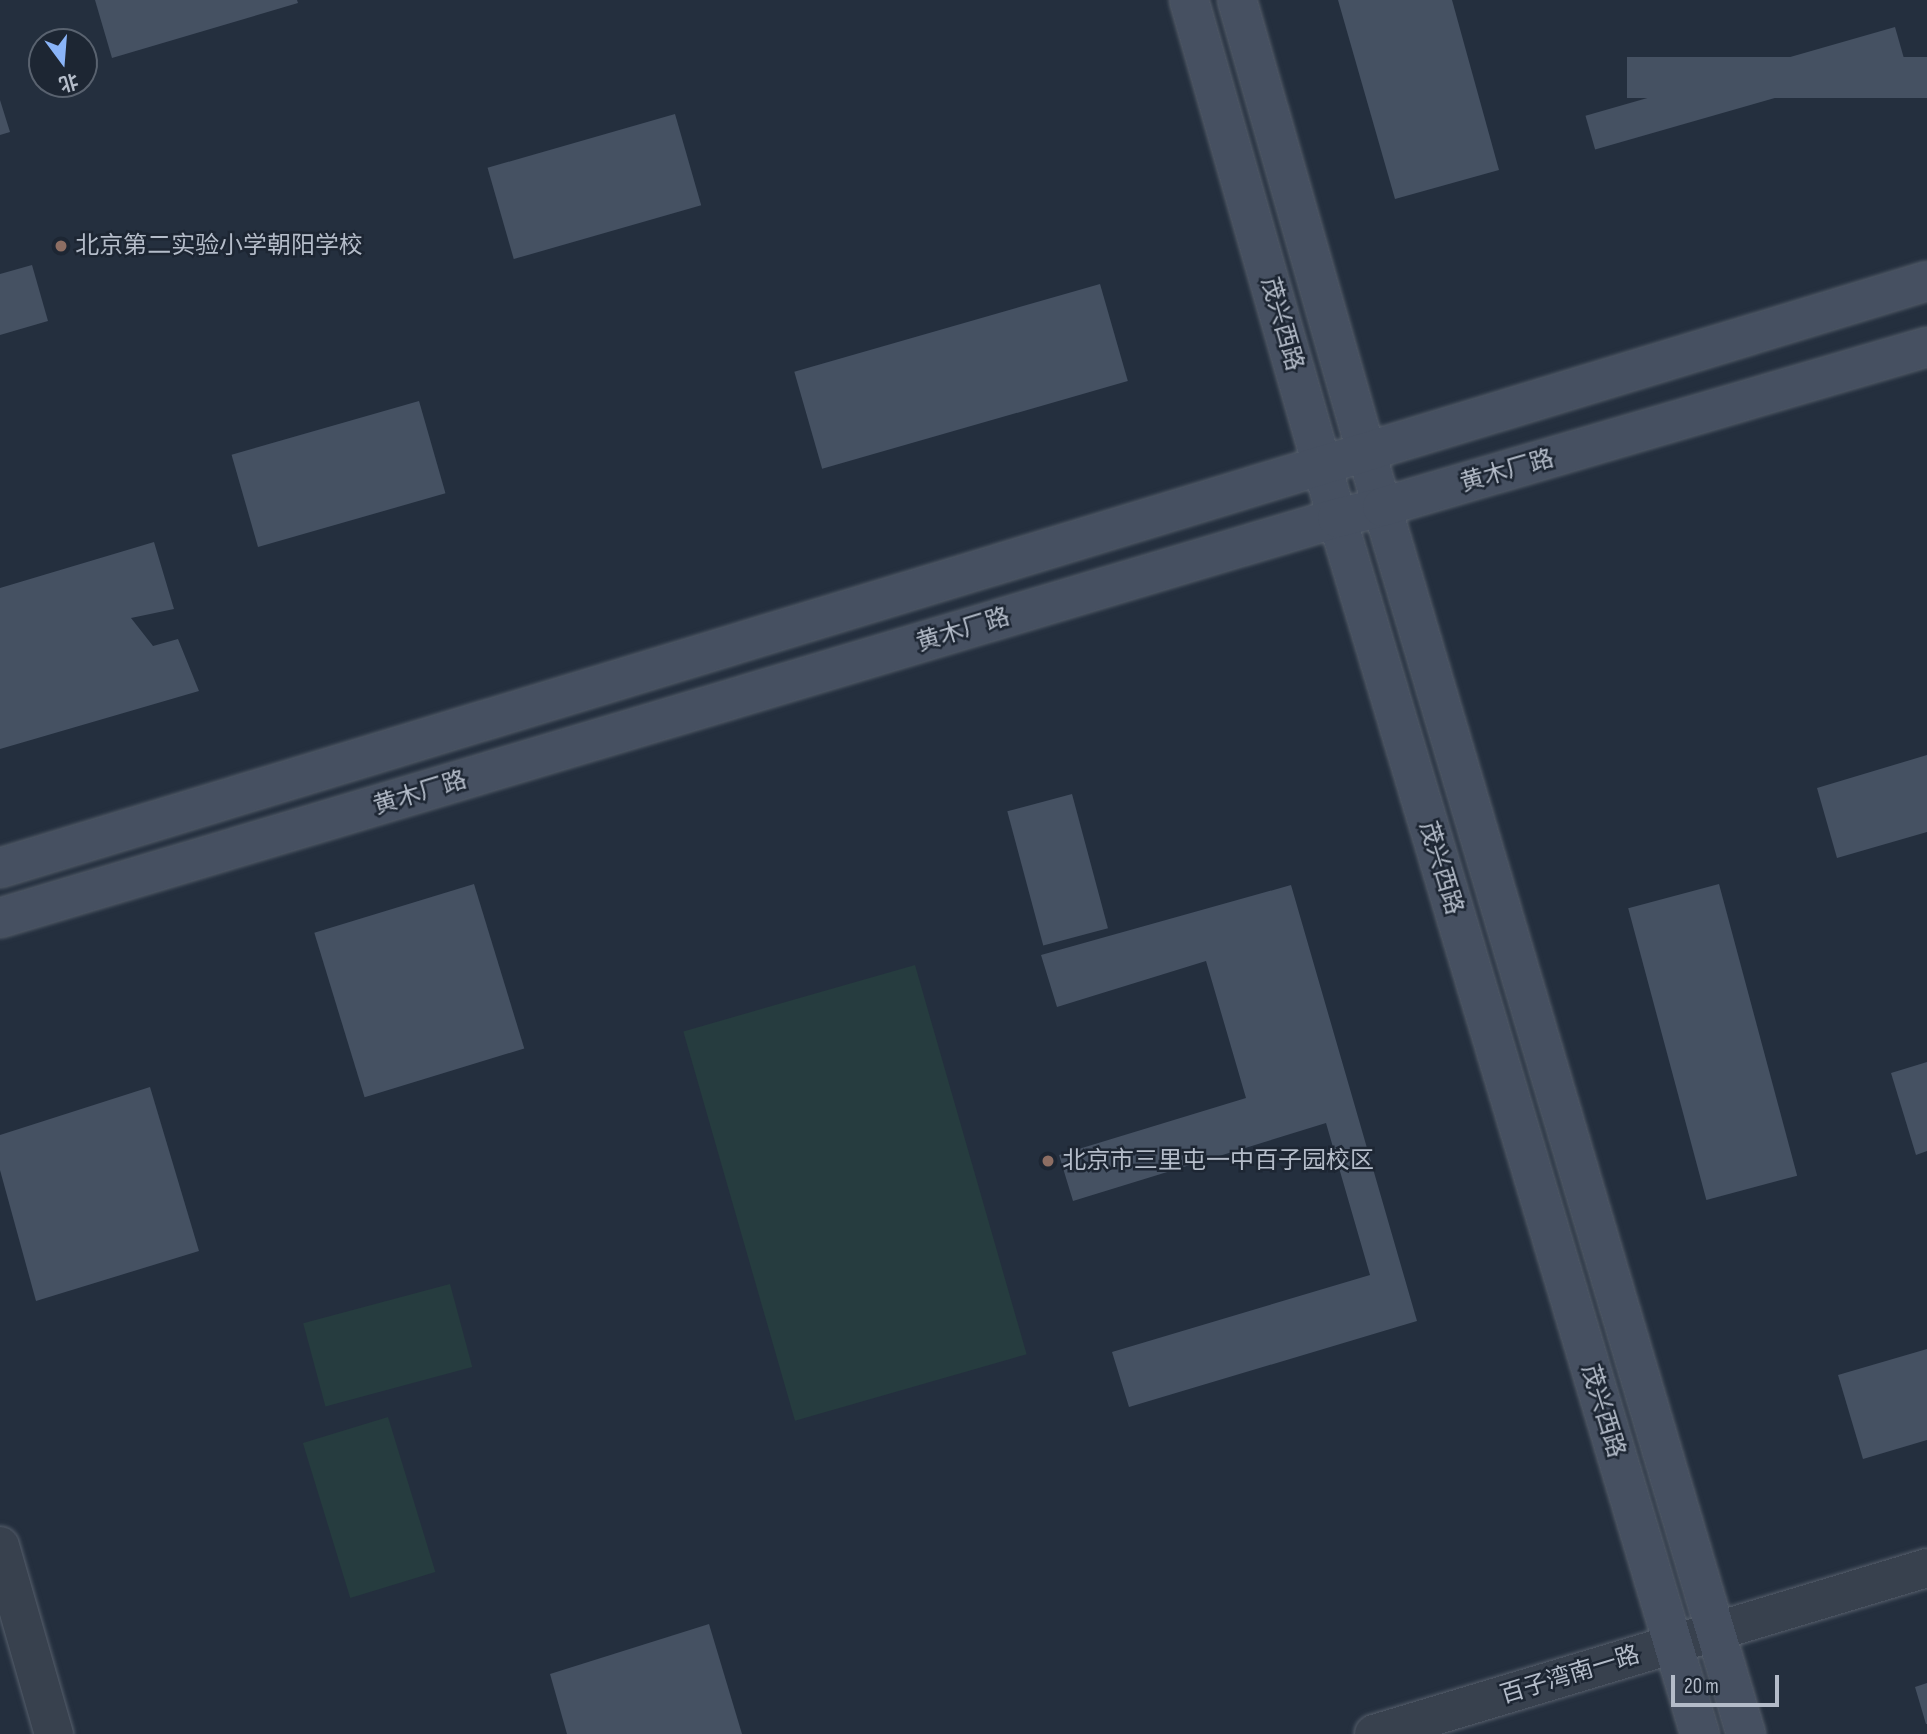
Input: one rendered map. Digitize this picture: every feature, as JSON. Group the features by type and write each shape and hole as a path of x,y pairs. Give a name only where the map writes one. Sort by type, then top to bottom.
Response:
{"main road":[{"name":"茂兴西路","path":"1189,0 1321,464 1700,1734"},
{"name":"茂兴西路","path":"1237,0 1382,507 1746,1734"},
{"path":"0,868 1927,281"},
{"name":"黄木厂路","path":"0,918 1337,518 1927,347"}],"street":[{"path":"0,1546 54,1734"},
{"name":"百子湾南一路","path":"1374,1734 1927,1568"}],"green space":[{"path":"915,965 1027,1354 795,1421 683,1031"},
{"path":"450,1284 472,1367 325,1406 303,1323"},
{"path":"388,1417 435,1572 350,1598 303,1443"}],"building":[{"path":"95,0 297,0 298,3 112,58"},
{"path":"1338,0 1452,0 1499,170 1395,199"},
{"path":"1895,27 1905,61 1595,149 1585,116"},
{"path":"1627,57 1927,57 1927,98 1627,98"},
{"path":"0,100 10,132 0,135"},
{"path":"675,114 701,205 514,259 488,168"},
{"path":"32,265 48,321 0,335 0,274"},
{"path":"1100,284 1128,381 822,469 794,372"},
{"path":"419,401 445,493 258,547 232,455"},
{"path":"154,542 174,609 131,618 153,646 178,639 199,691 0,749 0,588"},
{"path":"1927,755 1927,832 1837,858 1817,788"},
{"path":"1072,794 1108,928 1043,946 1007,811"},
{"path":"474,884 524,1048 365,1097 314,933"},
{"path":"1719,884 1797,1176 1706,1200 1628,908"},
{"path":"1291,885 1417,1321 1129,1407 1112,1352 1370,1275 1326,1123 1073,1201 1059,1155 1246,1098 1206,961 1057,1007 1041,955"},
{"path":"1927,1062 1927,1151 1916,1155 1891,1073"},
{"path":"150,1087 199,1251 36,1301 0,1170 0,1135"},
{"path":"1927,1349 1927,1440 1863,1459 1838,1375"},
{"path":"709,1624 742,1734 567,1734 550,1674"},
{"path":"1927,1683 1927,1724 1926,1724 1915,1687"}],"place":[{"name":"北京第二实验小学朝阳学校","path":"61,246"},
{"name":"北京市三里屯一中百子园校区","path":"1048,1161"}]}
